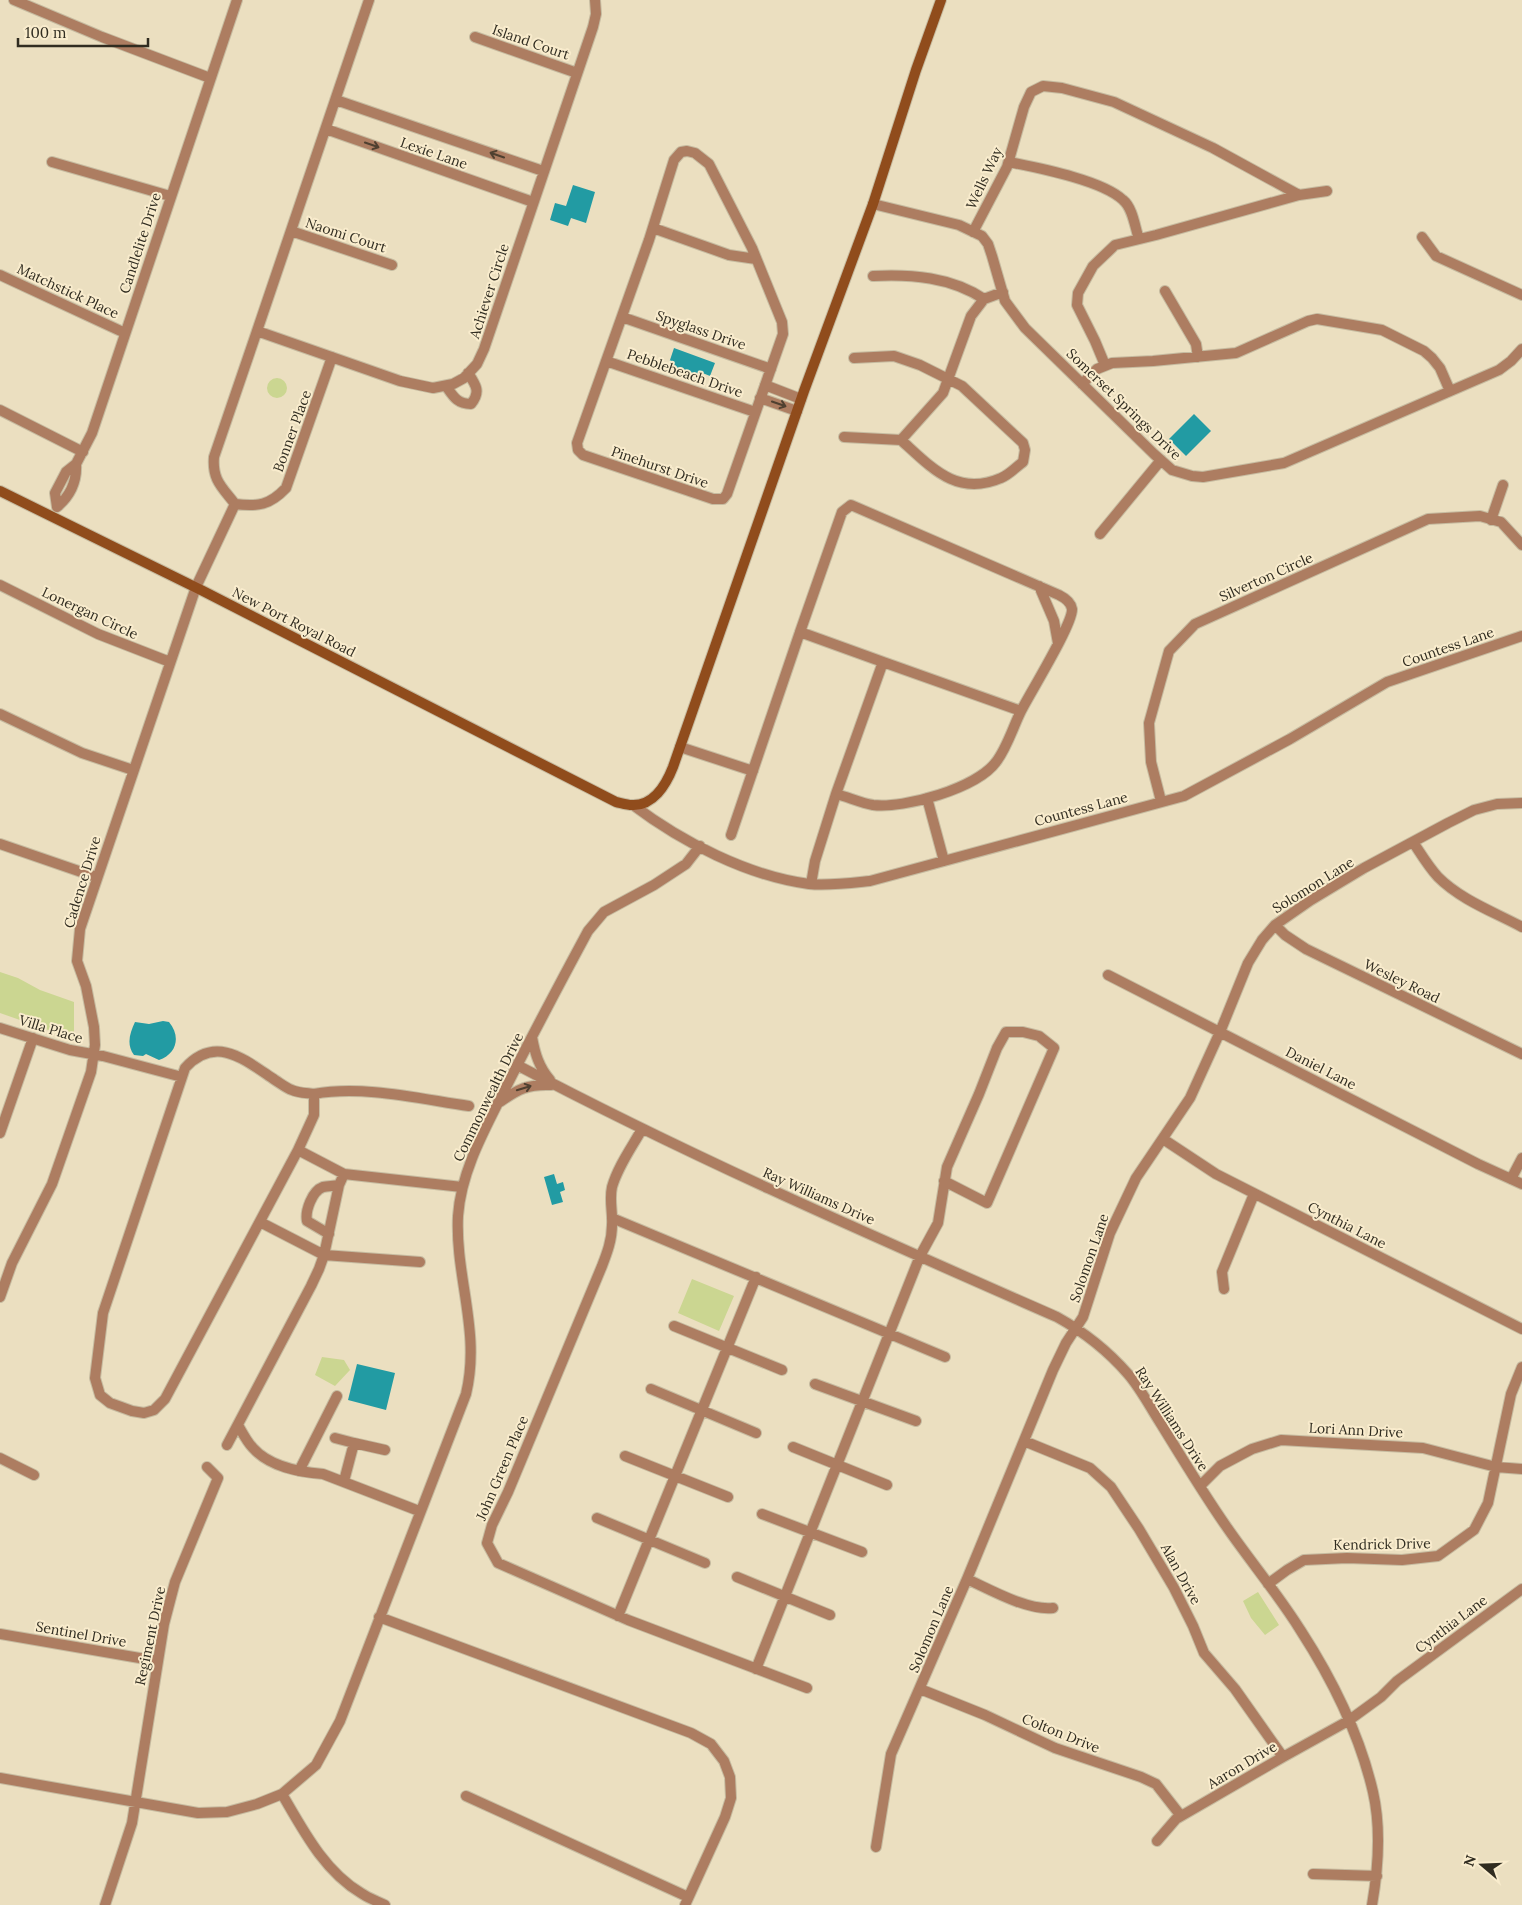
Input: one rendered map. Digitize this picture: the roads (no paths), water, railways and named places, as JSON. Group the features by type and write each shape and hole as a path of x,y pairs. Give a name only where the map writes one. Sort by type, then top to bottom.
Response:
{"main road":[{"path":"633,805 651,799 662,788 670,775 801,399 873,204 916,70 941,0"},
{"name":"New Port Royal Road","path":"0,491 196,587 616,802 633,805"}],"street":[{"path":"14,0 150,56 210,78"},
{"name":"Candlelite Drive","path":"52,517 57,507 55,493 66,472 76,464 92,433 237,0"},
{"path":"196,587 235,504 215,477 213,469 214,457 369,0"},
{"name":"Achiever Circle","path":"446,386 464,378 477,364 484,349 593,27 596,14 595,0"},
{"name":"Island Court","path":"475,37 578,72"},
{"name":"Wells Way","path":"973,232 1009,162 1024,106 1031,92 1043,86 1062,88 1114,102 1143,114 1213,148 1299,195"},
{"name":"Lexie Lane","path":"336,100 543,171"},
{"name":"Lexie Lane","path":"326,129 533,202"},
{"name":"Pinehurst Drive","path":"687,151 695,154 709,164 756,259 782,322 783,334 727,494 723,499 713,499 583,455 578,450 577,443 653,228 674,160 681,152 687,151"},
{"path":"52,162 170,196"},
{"path":"1009,162 1082,180 1123,199 1128,206 1139,239"},
{"path":"1105,365 1077,305 1078,293 1093,266 1115,245 1299,195 1327,191"},
{"name":"Somerset Springs Drive","path":"873,204 959,225 982,236 988,244 1005,302 1025,328 1161,460 1172,470 1182,475 1203,477 1284,463 1499,370 1511,362 1522,349"},
{"path":"653,228 729,255 756,259"},
{"name":"Naomi Court","path":"291,231 392,265"},
{"path":"1422,237 1436,256 1522,295"},
{"path":"873,276 903,274 942,280 971,290 984,299"},
{"name":"Matchstick Place","path":"0,275 125,333"},
{"path":"1165,291 1196,344 1198,356"},
{"path":"902,440 943,393 971,316 984,299 1003,292"},
{"name":"Spyglass Drive","path":"622,317 770,369"},
{"path":"1082,384 1097,369 1112,363 1236,353 1308,321 1326,321 1382,330 1424,351 1440,368 1450,391"},
{"path":"257,330 400,381 433,388 446,386 458,402 471,404 477,396 477,390 468,373"},
{"path":"844,437 902,440 936,471 966,485 980,484 1003,478 1023,462 1025,450 1023,443 962,386 920,365 894,356 854,358"},
{"name":"Bonner Place","path":"235,504 260,505 271,501 286,488 332,358"},
{"name":"Pebblebeach Drive","path":"606,360 755,412"},
{"path":"765,385 801,399"},
{"path":"760,398 797,411"},
{"path":"0,410 83,452"},
{"path":"1100,534 1161,460"},
{"path":"1491,520 1503,485"},
{"path":"731,835 842,512 851,505 1068,600 1072,609 1067,627 1021,711 997,762 984,775 968,784 928,798 888,806 872,805 836,794"},
{"name":"Silverton Circle","path":"1161,801 1151,762 1148,723 1169,651 1194,624 1428,519 1480,516 1501,522 1522,545"},
{"name":"Lonergan Circle","path":"0,585 98,634 170,662"},
{"path":"1039,586 1054,621 1058,643"},
{"name":"Cadence Drive","path":"0,1298 2,1286 12,1263 52,1184 92,1072 94,1027 86,986 77,961 80,929 96,877 196,587"},
{"path":"800,632 1021,711"},
{"name":"Countess Lane","path":"633,805 661,826 700,846 733,862 787,880 812,884 850,884 870,881 1184,796 1290,740 1387,682 1522,636"},
{"path":"812,884 815,861 836,794 883,662"},
{"path":"0,714 82,753 133,770"},
{"path":"680,747 752,771"},
{"path":"928,798 944,861"},
{"name":"Solomon Lane","path":"876,1847 891,1754 967,1579 1053,1370 1066,1343 1083,1317 1110,1233 1136,1178 1190,1098 1220,1032 1248,963 1262,940 1275,924 1311,900 1413,842 1474,810 1497,804 1522,803"},
{"path":"1413,842 1438,877 1453,890 1522,927"},
{"path":"0,844 96,877"},
{"name":"Commonwealth Drive","path":"136,1802 198,1814 227,1812 257,1804 282,1794 316,1765 330,1742 340,1721 419,1511 466,1394 470,1377 472,1341 460,1255 458,1218 462,1186 483,1134 517,1065 588,931 604,912 686,864 700,846"},
{"name":"Wesley Road","path":"1275,924 1285,935 1306,949 1522,1054"},
{"name":"Daniel Lane","path":"1108,975 1522,1184"},
{"name":"Villa Place","path":"0,1028 94,1056 103,1056 182,1077"},
{"path":"756,1669 920,1256 938,1223 944,1181 946,1167 979,1094 997,1048 1006,1032 1023,1032 1039,1036 1054,1048 987,1203 944,1181"},
{"path":"532,1037 535,1055 542,1071 554,1085"},
{"path":"0,1133 32,1038"},
{"path":"314,1094 314,1115 298,1150 164,1400 154,1410 144,1413 110,1403 100,1395 95,1378 103,1313 185,1068 193,1059 207,1052 224,1051 241,1057 291,1090 314,1094 334,1090 393,1094 469,1106"},
{"name":"Ray Williams Drive","path":"517,1065 554,1085 760,1185 1058,1317 1077,1328 1105,1351 1128,1374 1200,1486 1300,1629 1322,1666 1361,1752 1373,1793 1377,1876 1372,1905"},
{"path":"498,1103 517,1089 536,1084 554,1085"},
{"name":"John Green Place","path":"642,1128 619,1170 612,1188 610,1245 486,1543 498,1563 618,1616 807,1688"},
{"name":"Cynthia Lane","path":"1163,1138 1216,1174 1522,1329"},
{"path":"298,1150 344,1174 462,1186"},
{"path":"1511,1179 1522,1158"},
{"path":"227,1445 312,1286 324,1255 339,1185 344,1174"},
{"path":"329,1234 307,1221 306,1214 315,1194 322,1188 339,1185"},
{"path":"1224,1289 1222,1272 1254,1194"},
{"path":"612,1218 945,1357"},
{"path":"260,1222 324,1255 420,1262"},
{"path":"618,1616 756,1277"},
{"path":"674,1326 782,1370"},
{"name":"Kendrick Drive","path":"1268,1584 1304,1560 1347,1558 1402,1560 1438,1556 1474,1530 1488,1503 1511,1394 1522,1367"},
{"path":"815,1384 916,1422"},
{"path":"650,1389 756,1433"},
{"path":"298,1471 337,1396"},
{"path":"238,1425 252,1448 278,1464 298,1471 322,1474 344,1481 419,1511"},
{"path":"335,1438 385,1450"},
{"name":"Lori Ann Drive","path":"1200,1486 1220,1466 1252,1449 1281,1440 1423,1448 1496,1467 1522,1469"},
{"name":"Alan Drive","path":"1024,1441 1090,1468 1111,1487 1140,1529 1174,1588 1204,1653 1234,1689 1283,1756"},
{"path":"344,1481 354,1443"},
{"path":"793,1447 887,1484"},
{"path":"625,1456 728,1497"},
{"path":"0,1458 34,1476"},
{"name":"Regiment Drive","path":"105,1905 132,1822 157,1662 164,1624 175,1582 218,1478 207,1467"},
{"path":"762,1514 862,1552"},
{"path":"597,1518 705,1563"},
{"path":"737,1578 830,1615"},
{"path":"967,1579 1031,1607 1053,1608"},
{"name":"Cynthia Lane","path":"1348,1721 1381,1697 1397,1681 1522,1588"},
{"path":"379,1617 691,1733 711,1744 724,1761 730,1777 732,1798 687,1901 466,1796"},
{"name":"Sentinel Drive","path":"0,1634 157,1662"},
{"name":"Colton Drive","path":"920,1689 985,1715 1055,1748 1141,1777 1156,1784 1181,1816"},
{"name":"Aaron Drive","path":"1157,1842 1176,1819 1283,1756 1348,1721"},
{"path":"0,1778 136,1802"},
{"path":"282,1794 302,1828 326,1862 343,1880 361,1893 385,1905"},
{"path":"1313,1874 1377,1876"}],"water":[{"path":"573,185 595,192 586,223 571,218 568,226 550,220 555,203 566,206"},
{"path":"674,348 715,363 710,376 700,372 697,379 667,369"},
{"path":"1194,414 1211,431 1186,456 1169,439"},
{"path":"163,1021 169,1022 175,1033 175,1044 170,1054 159,1060 146,1054 143,1056 134,1055 129,1043 130,1034 135,1022 149,1024"},
{"path":"554,1174 557,1184 563,1182 565,1190 560,1192 563,1202 552,1205 544,1177"},
{"path":"357,1364 395,1373 386,1410 348,1400"}]}
